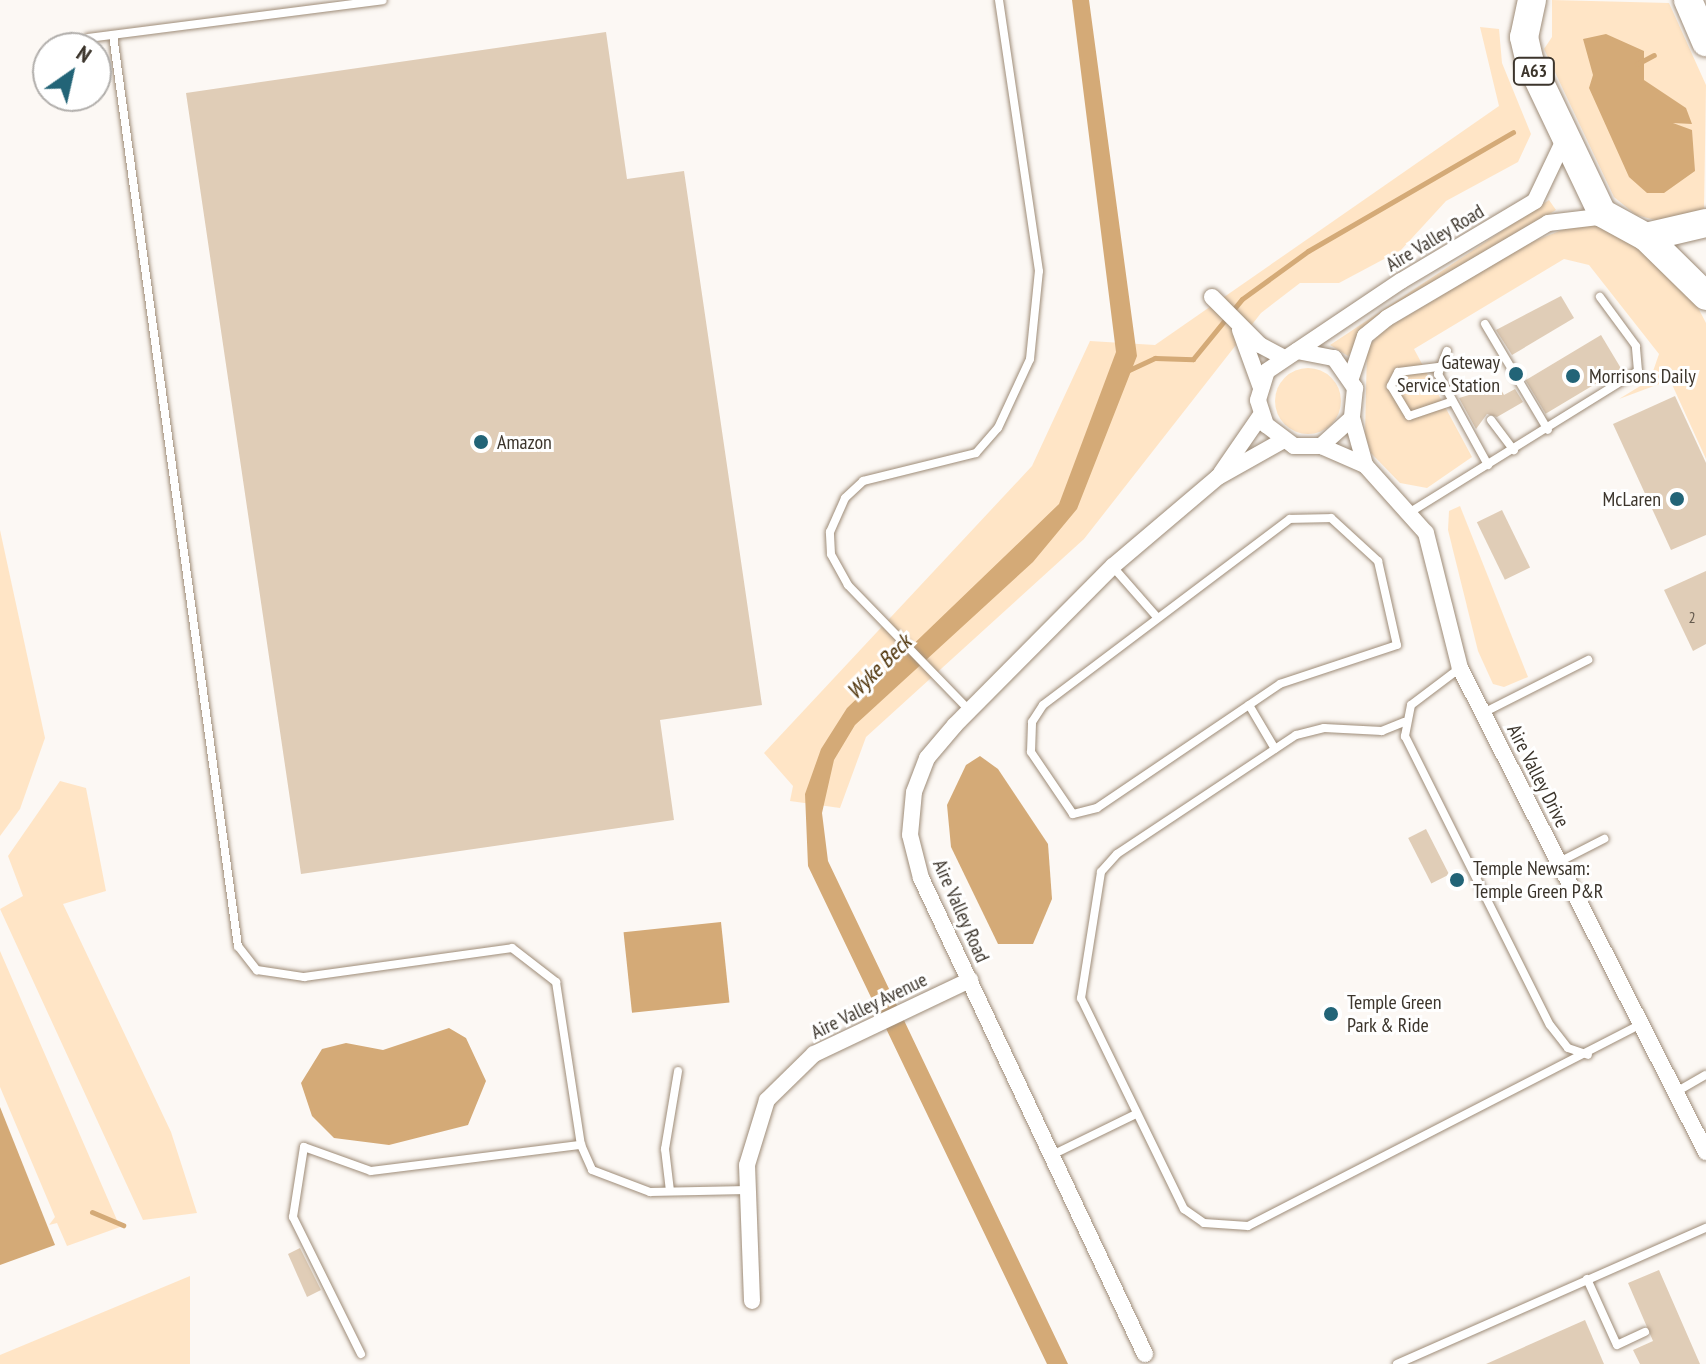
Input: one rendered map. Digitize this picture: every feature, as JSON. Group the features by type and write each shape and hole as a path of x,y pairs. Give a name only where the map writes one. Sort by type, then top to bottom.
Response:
{"highway":[{"name":"A63","path":"1532,0 1524,37 1530,62 1565,138 1607,216"},
{"path":"1688,0 1704,32"},
{"path":"1607,216 1646,237 1706,296"},
{"path":"1646,237 1706,223"}],"street":[{"name":"Aire Valley Road","path":"1260,385 1290,354 1535,201 1565,138"},
{"path":"1365,465 1352,418 1351,378 1365,336 1387,318 1548,223 1607,216"},
{"path":"1212,297 1239,327 1290,354 1323,353 1351,378"},
{"path":"1239,327 1260,385 1261,415 1282,441 1321,446 1352,418"},
{"name":"Aire Valley Road","path":"1218,477 1261,415"},
{"name":"Aire Valley Road","path":"1145,1354 1049,1156 921,878 910,835 927,758 969,710 1113,566 1218,477 1282,441"},
{"name":"Aire Valley Drive","path":"1321,446 1365,465 1412,511 1434,559 1460,668 1706,1152"},
{"name":"Aire Valley Avenue","path":"752,1301 748,1190 753,1129 767,1100 786,1074 844,1038 970,980"}],"lane":[{"path":"383,0 113,35 238,946 257,970 304,977 512,948 538,961 556,982 581,1145 592,1170 614,1183 670,1191 748,1190"},
{"path":"969,710 876,617 831,554 840,507 863,481 885,472 976,453 998,428 1030,359 1039,271 999,0"},
{"path":"1412,511 1548,430 1638,371 1636,346 1600,297"},
{"path":"1485,324 1548,430"},
{"path":"1438,367 1447,351"},
{"path":"1438,367 1488,465"},
{"path":"1438,367 1398,372 1391,386 1409,416 1453,401"},
{"path":"1491,420 1514,450"},
{"path":"1331,518 1378,561 1397,645 1298,675 1249,705 1097,808 1073,814 1031,752 1032,722 1043,705 1290,519 1331,518"},
{"path":"1113,566 1157,617"},
{"path":"1483,713 1588,660"},
{"path":"1460,668 1421,695 1404,722 1382,731 1311,730 1275,749 1117,854 1101,872 1081,998 1184,1209 1204,1223 1248,1226 1588,1055 1641,1024"},
{"path":"1249,705 1275,749"},
{"path":"1404,722 1426,784 1550,1025 1568,1048 1588,1055"},
{"path":"1559,862 1604,839"},
{"path":"670,1191 665,1149 678,1071"},
{"path":"1676,1092 1706,1075"},
{"path":"1049,1156 1136,1114"},
{"path":"361,1354 293,1217 304,1147 371,1171 581,1145"},
{"path":"1397,1364 1706,1228"},
{"path":"1587,1279 1617,1345 1645,1332"}],"shaded area":[{"path":"1072,0 1089,0 1137,356 1077,509 1033,562 855,725 834,760 822,813 828,861 1068,1364 1047,1364 808,866 805,794 821,749 847,708 1059,504 1116,352"},
{"path":"1552,0 1669,3 1706,85 1704,211 1663,222 1636,215 1614,197 1544,49 1552,37"},
{"path":"1480,27 1499,29 1502,63 1531,134 1518,162 1446,201 1401,250 1339,283 1300,283 1261,313 1084,539 866,737 840,808 790,801 793,786 764,753 1032,466 1090,341 1155,345 1499,106"},
{"path":"1606,34 1644,51 1644,80 1686,108 1692,124 1673,123 1692,130 1695,171 1664,193 1647,193 1629,177 1589,88 1593,75 1583,39"},
{"path":"1549,200 1556,210 1375,317 1348,356 1330,345"},
{"path":"1587,220 1639,249 1693,298 1706,323 1706,459 1670,380 1619,399 1650,380 1659,354 1589,265 1564,259 1414,349 1472,457 1427,488 1400,483 1371,453 1365,434 1367,348 1384,330 1527,244"},
{"path":"1301,368 1315,368 1327,373 1336,382 1341,401 1339,414 1332,425 1315,434 1301,434 1289,429 1280,420 1275,408 1275,394 1280,382 1289,373"},
{"path":"1460,506 1528,677 1504,687 1493,684 1478,651 1448,530 1449,511"},
{"path":"0,530 45,738 20,809 0,836"},
{"path":"980,756 998,769 1048,844 1052,899 1033,944 998,944 951,847 947,805 966,765"},
{"path":"60,781 86,788 106,891 63,904 171,1132 197,1213 143,1220 0,909 23,896 8,856"},
{"path":"721,922 729,1003 632,1013 624,932"},
{"path":"0,951 120,1227 67,1246 57,1223 49,1225 55,1217 0,1087"},
{"path":"449,1028 466,1038 486,1081 468,1125 389,1145 334,1138 312,1116 301,1083 322,1049 346,1043 383,1050"},
{"path":"0,1107 55,1245 0,1265"},
{"path":"190,1276 190,1364 0,1364 0,1355"}],"building":[{"name":"Amazon","path":"606,32 627,179 684,171 762,705 660,720 674,820 301,874 186,93"},
{"path":"1561,296 1574,318 1512,355 1496,330"},
{"name":"Morrisons Daily","path":"1601,335 1621,368 1546,414 1526,380"},
{"path":"1499,386 1504,395 1515,389 1523,402 1497,417 1487,414 1476,429 1459,398"},
{"name":"McLaren","path":"1675,396 1706,463 1706,535 1671,550 1613,424"},
{"path":"1502,510 1530,568 1505,580 1477,522"},
{"path":"1706,571 1706,644 1693,651 1664,590"},
{"path":"1426,829 1449,874 1431,884 1408,838"},
{"path":"300,1248 321,1290 307,1297 288,1254"},
{"path":"1659,1270 1700,1364 1640,1364 1633,1350 1653,1341 1628,1283"},
{"path":"1585,1320 1604,1364 1486,1364"}],"waterway":[{"path":"1637,64 1654,55"},
{"path":"1129,370 1155,358 1193,359 1242,299 1308,251 1513,132"},
{"path":"92,1212 123,1225"}],"place":[{"name":"Gateway Service Station","path":"1516,374"},
{"name":"Morrisons Daily","path":"1573,376"},
{"name":"Amazon","path":"481,442"},
{"name":"McLaren","path":"1677,499"},
{"name":"Temple Newsam: Temple Green P&R","path":"1457,880"},
{"name":"Temple Green Park & Ride","path":"1331,1014"}],"water label":[{"name":"Wyke Beck","path":"879,667"}]}
